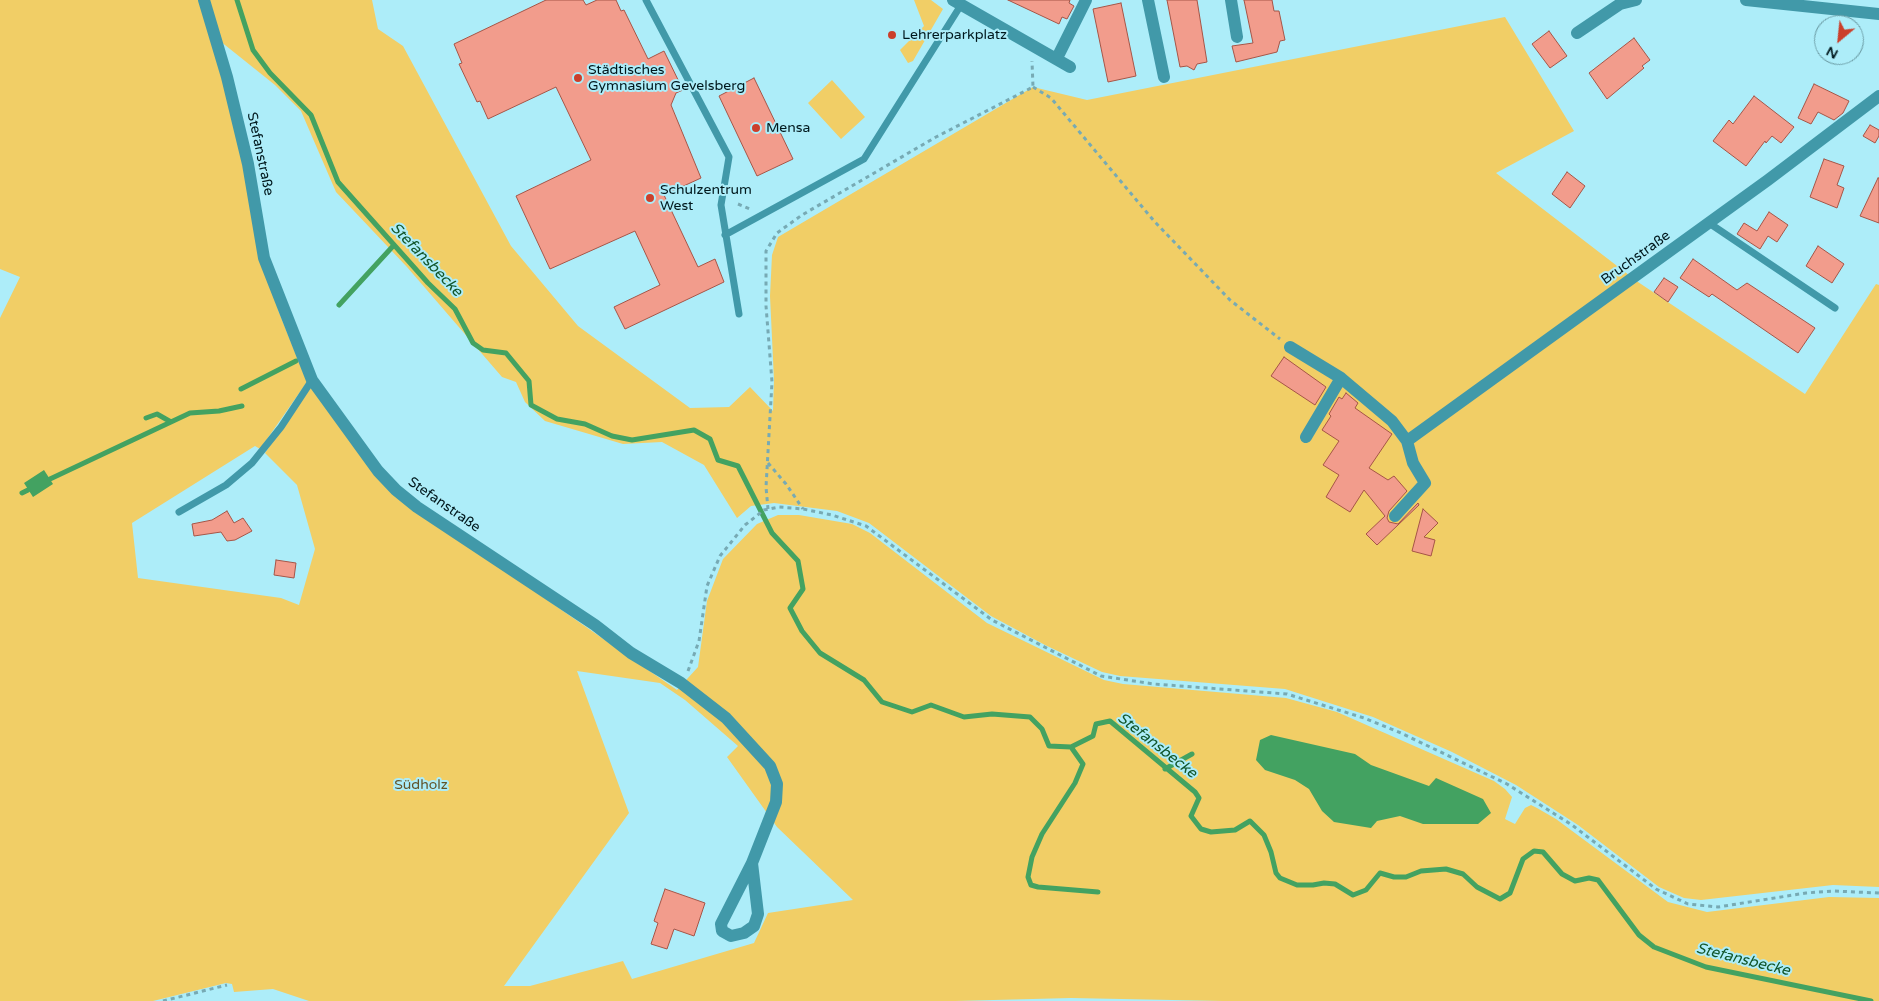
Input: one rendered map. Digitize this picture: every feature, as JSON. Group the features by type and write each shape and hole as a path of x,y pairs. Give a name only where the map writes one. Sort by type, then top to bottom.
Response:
{"street":[{"name":"Stefanstraße","path":"204,0 227,77 248,164 264,258 312,380 378,471 403,496 595,625 631,653 681,683 726,718 770,766 776,777 776,802 752,863 721,924 722,931 731,936 744,933 754,926 758,914 752,863"},
{"path":"1057,58 1086,0"},
{"path":"1148,0 1164,77"},
{"path":"1231,0 1238,37"},
{"path":"1577,33 1620,4 1636,0"},
{"path":"1746,0 1879,14"},
{"path":"962,3 1031,42 1070,67"},
{"name":"Bruchstraße","path":"1407,441 1710,223 1879,96"},
{"path":"1290,347 1341,378 1392,420 1407,441 1413,463 1425,483 1395,516"},
{"path":"1306,437 1341,378"}],"lane":[{"path":"646,0 729,157 721,205 739,314"},
{"path":"725,235 864,159 962,3"},
{"path":"1710,223 1835,308"},
{"path":"179,512 226,485 252,464 281,427 312,380"}],"path":[{"path":"1031,42 1033,87"},
{"path":"1033,87 1051,98 1154,221 1230,300 1290,347"},
{"path":"766,510 772,382 766,306 766,251 777,234 802,215 884,167 1033,87"},
{"path":"738,204 750,209 757,205"},
{"path":"767,463 786,484 803,509"},
{"path":"681,683 694,659 711,575 720,556 752,519 766,510 779,507 803,509 832,515 866,526 992,620 1101,676 1154,684 1287,694 1355,715 1401,733 1508,784 1572,825 1656,889 1688,904 1718,907 1824,892 1879,893"},
{"path":"162,1001 228,985"}],"green space":[{"name":"Südholz","path":"0,0 372,0 378,29 403,46 511,246 578,326 690,408 729,407 750,387 773,411 774,380 770,296 772,255 778,237 1033,87 1087,100 1505,17 1574,131 1496,173 1638,282 1805,394 1876,284 1879,285 1879,887 1833,885 1701,900 1684,898 1659,887 1578,825 1516,785 1452,752 1373,717 1285,689 1120,676 1102,672 1045,645 991,616 869,523 837,511 774,503 751,506 737,518 704,465 662,442 623,444 545,421 525,402 516,382 502,377 407,267 336,192 301,111 275,85 220,41 278,310 307,382 260,449 255,446 132,523 138,578 281,598 299,605 315,549 297,485 265,453 310,386 387,489 677,690 698,667 707,601 723,559 757,524 778,515 799,515 852,524 870,533 987,623 1104,680 1123,684 1286,698 1337,712 1494,781 1512,797 1505,819 1515,824 1525,808 1531,805 1537,808 1556,819 1668,902 1707,912 1829,897 1879,898 1879,1001 1223,1001 1071,998 955,1001 309,1001 273,989 234,992 232,984 226,983 153,1001 0,1001 0,318 20,277 0,269","holes":["577,671 660,683 685,700 738,746 727,757 777,827 853,900 768,913 754,943 632,979 623,961 530,986 504,986 629,813"]},
{"path":"914,0 931,0 943,9 913,61 908,63 900,50 924,26"},
{"path":"832,80 865,117 841,139 808,103"}],"shaded area":[{"path":"44,470 53,484 33,497 24,483"},
{"path":"1271,735 1355,754 1371,765 1429,786 1436,778 1483,799 1491,813 1478,824 1423,824 1400,816 1377,821 1371,828 1334,822 1322,811 1309,789 1295,780 1265,770 1256,760 1260,740"}],"building":[{"name":"Schulzentrum West","path":"546,0 583,0 586,5 597,0 616,0 621,11 624,10 648,59 664,51 683,90 676,93 671,105 701,178 664,195 698,267 715,259 724,282 625,329 614,307 660,285 635,231 550,269 516,196 591,160 556,87 488,119 480,101 477,102 459,64 462,63 454,44"},
{"path":"1008,0 1070,0 1069,3 1074,6 1067,19 1062,17 1059,24"},
{"path":"1167,0 1197,0 1207,62 1197,64 1194,70 1187,66 1180,67"},
{"path":"1244,0 1272,0 1274,11 1279,11 1285,40 1280,41 1277,52 1236,62 1232,46 1253,43"},
{"path":"1121,3 1136,76 1108,82 1093,9"},
{"path":"1549,31 1567,56 1550,68 1532,44"},
{"path":"1634,38 1650,60 1642,66 1644,68 1607,99 1589,73"},
{"name":"Mensa","path":"754,78 793,159 757,176 719,96"},
{"path":"1814,84 1849,101 1843,113 1834,120 1818,112 1811,124 1798,118"},
{"path":"1754,96 1794,127 1781,143 1772,136 1766,143 1765,141 1746,166 1713,141 1729,120 1733,124"},
{"path":"1870,125 1879,130 1879,136 1875,143 1863,136"},
{"path":"1824,159 1844,166 1837,185 1844,188 1837,208 1810,197"},
{"path":"1567,172 1585,186 1570,208 1552,194"},
{"path":"1879,178 1879,223 1860,216"},
{"path":"1769,212 1788,225 1777,242 1768,236 1760,249 1737,234 1744,223 1757,231"},
{"path":"1818,246 1844,264 1832,283 1806,266"},
{"path":"1693,259 1737,290 1747,283 1815,328 1798,353 1712,294 1709,297 1680,278"},
{"path":"1664,278 1678,287 1668,302 1654,292"},
{"path":"1284,357 1326,387 1315,405 1271,376"},
{"path":"1346,393 1358,403 1355,408 1392,434 1369,468 1388,480 1394,476 1407,491 1389,511 1387,518 1389,522 1398,524 1418,503 1419,505 1377,545 1366,534 1385,516 1364,490 1350,512 1326,497 1339,475 1323,465 1339,441 1322,430 1331,416 1329,414 1339,397 1342,399"},
{"path":"1423,509 1438,523 1424,537 1435,540 1431,556 1412,551"},
{"path":"227,511 234,523 243,518 252,531 235,540 227,541 221,532 194,536 192,524 212,520"},
{"path":"276,560 296,563 294,578 274,575"},
{"path":"665,889 705,903 694,936 674,929 667,949 651,944 658,923 654,921"}],"waterway":[{"name":"Stefansbecke","path":"237,0 253,50 270,73 311,115 338,182 428,283 455,309 473,343 483,350 506,353 529,381 531,405 557,419 585,424 612,436 632,440 694,430 710,439 718,460 738,466 772,533 798,561 803,589 790,608 802,631 820,653 864,680 882,702 912,712 931,705 964,717 992,714 1030,717 1042,729 1049,746 1071,747 1093,736 1096,724 1110,721 1195,792 1199,798 1191,816 1201,829 1211,832 1235,830 1250,821 1264,835 1271,852 1276,873 1280,878 1297,885 1335,884 1353,895 1366,890 1380,873 1394,877 1406,877 1421,871 1446,869 1463,874 1477,887 1500,899 1510,893 1523,859 1534,851 1543,852 1562,874 1575,881 1589,878 1598,880 1639,935 1654,947 1706,967 1871,1001"},
{"path":"339,305 394,245"},
{"path":"241,389 296,361"},
{"path":"50,479 190,413 219,411 242,406"},
{"path":"146,418 157,414 171,422"},
{"path":"22,493 28,490"},
{"path":"1071,747 1083,764 1075,783 1042,834 1032,857 1028,877 1031,885 1038,887 1098,892"},
{"path":"1165,769 1192,754"}],"place":[{"name":"Lehrerparkplatz","path":"892,35"},
{"name":"Städtisches Gymnasium Gevelsberg","path":"578,78"},
{"name":"Mensa","path":"756,128"},
{"name":"Schulzentrum West","path":"650,198"}]}
